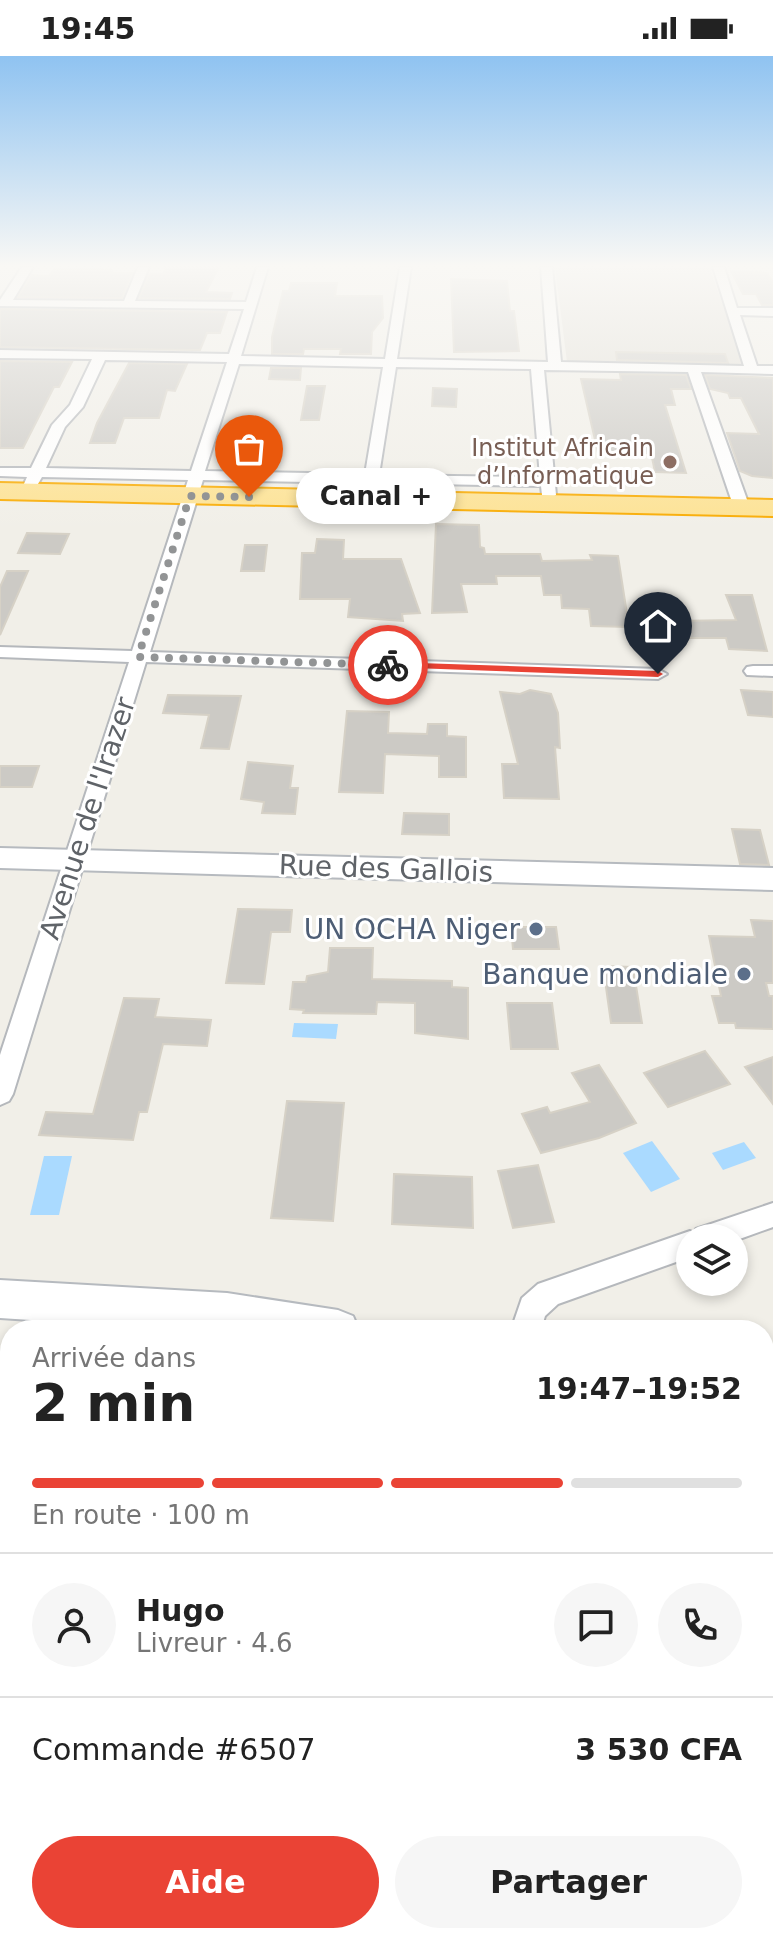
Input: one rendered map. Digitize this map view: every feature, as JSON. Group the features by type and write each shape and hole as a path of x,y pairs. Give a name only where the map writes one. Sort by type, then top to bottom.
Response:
{"highway":[{"path":"0,491 32,482 193,485 549,493 773,508"}],"street":[{"path":"55,355 773,370"},
{"name":"Avenue de l'Irazer","path":"0,1094 235,355"},
{"path":"370,489 392,355"},
{"path":"554,355 555,366"},
{"path":"747,355 752,370"},
{"path":"0,472 32,482 59,425 76,407 100,356"},
{"path":"537,366 549,493"},
{"path":"693,369 742,508"},
{"path":"0,652 658,674"},
{"path":"753,671 773,671"},
{"name":"Rue des Gallois","path":"0,858 773,879"},
{"path":"747,1224 773,1215"},
{"path":"529,1320 532,1308 548,1294 676,1249"},
{"path":"0,1299 227,1313 273,1320"}],"shaded area":[{"path":"566,355 741,355 745,365 567,362"}],"water":[{"path":"294,1023 338,1024 336,1039 292,1037"},
{"path":"652,1141 680,1179 651,1192 623,1153"},
{"path":"744,1142 756,1158 723,1170 712,1153"},
{"path":"44,1156 72,1156 59,1215 30,1215"}],"building":[{"path":"616,355 725,355 728,363 617,360"},
{"path":"0,361 72,362 59,387 54,387 23,448 0,448"},
{"path":"129,363 187,364 175,391 167,390 159,418 124,418 115,443 90,443 97,423"},
{"path":"271,368 301,368 300,380 269,379"},
{"path":"620,374 686,375 691,389 671,389 675,405 665,405 686,473 655,472 651,453 598,453 581,379 621,380"},
{"path":"705,375 773,378 773,478 752,476 740,471 727,433 759,434 741,398 730,398 728,393 710,389"},
{"path":"307,386 325,386 319,420 301,420"},
{"path":"433,388 457,389 456,407 432,406"},
{"path":"436,524 479,525 480,547 484,548 485,554 540,554 542,561 592,560 590,555 618,556 629,627 591,626 589,609 562,608 561,595 544,595 541,576 496,576 497,584 461,584 467,612 432,613"},
{"path":"27,533 69,534 60,554 18,553"},
{"path":"317,539 344,540 343,559 401,559 420,613 402,614 403,621 348,617 350,599 300,599 302,553 315,553"},
{"path":"245,545 267,545 264,571 241,571"},
{"path":"7,571 28,571 0,635 0,587"},
{"path":"726,595 752,595 767,651 729,649 726,638 680,638 675,621 736,620"},
{"path":"530,690 551,694 558,713 560,748 555,747 559,799 504,798 502,764 518,764 500,692 520,694"},
{"path":"741,690 773,692 773,717 748,715"},
{"path":"168,695 241,696 229,749 201,748 209,715 163,713"},
{"path":"347,711 389,712 388,733 427,734 428,724 447,724 447,736 466,737 466,777 439,777 439,756 385,754 383,793 339,792"},
{"path":"248,762 293,766 290,788 298,788 295,814 262,813 264,802 241,799"},
{"path":"0,766 39,766 32,787 0,787"},
{"path":"404,813 449,814 449,835 402,834"},
{"path":"732,829 760,830 769,865 740,864"},
{"path":"238,909 292,910 290,932 271,932 264,984 226,983"},
{"path":"751,920 773,921 773,983 766,983 769,996 773,996 773,1029 736,1028 735,1023 719,1023 712,996 721,996 709,936 755,937"},
{"path":"511,927 556,927 559,949 513,949"},
{"path":"330,948 373,948 372,979 452,981 452,987 468,988 468,1039 415,1033 415,1003 377,1002 376,1014 303,1013 304,1010 290,1009 293,982 306,982 307,976 328,972"},
{"path":"603,966 633,967 642,1023 611,1023"},
{"path":"124,998 159,999 155,1017 211,1020 207,1046 163,1044 147,1112 139,1112 133,1140 39,1135 46,1112 93,1114"},
{"path":"507,1003 552,1003 558,1049 511,1049"},
{"path":"705,1051 730,1084 668,1107 644,1073"},
{"path":"773,1057 773,1104 745,1067"},
{"path":"599,1065 636,1123 599,1138 541,1153 522,1114 547,1107 550,1113 590,1102 572,1073"},
{"path":"287,1101 344,1103 333,1221 271,1218"},
{"path":"538,1165 554,1222 513,1228 498,1171"},
{"path":"394,1174 472,1177 473,1228 392,1224"}],"way so far":[{"path":"249,497 190,496 138,657 388,665"}],"place":[{"name":"Institut Africain d’Informatique","path":"670,462"},
{"name":"Canal +","path":"249,497"},
{"name":"UN OCHA Niger","path":"536,929"},
{"name":"Banque mondiale","path":"744,974"}],"route":[{"path":"388,665 658,674"}]}
